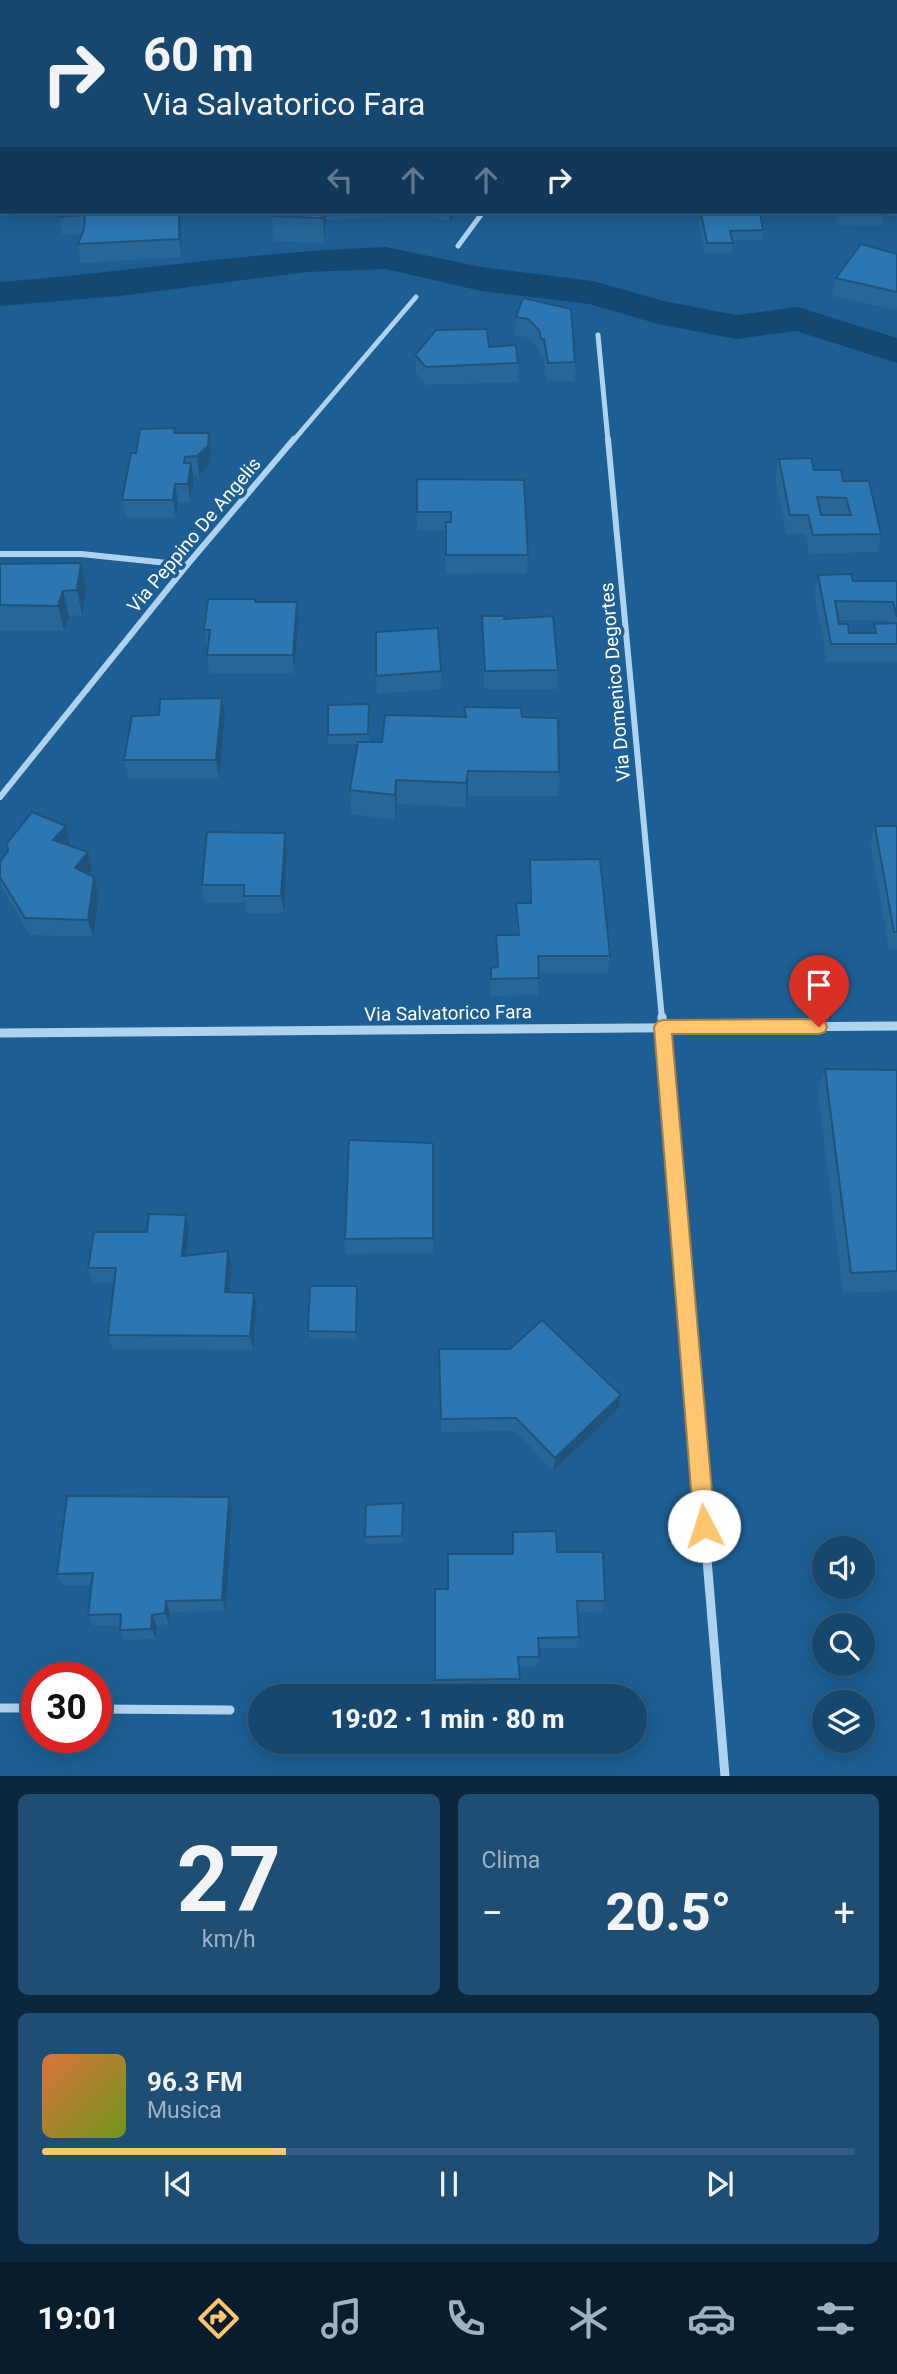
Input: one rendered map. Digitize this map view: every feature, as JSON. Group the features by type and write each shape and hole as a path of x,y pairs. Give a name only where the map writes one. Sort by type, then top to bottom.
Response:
{"street":[{"path":"458,246 482,214"},
{"name":"Via Peppino De Angelis","path":"0,797 187,565 416,297"},
{"name":"Via Domenico Degortes","path":"598,335 663,1027 725,1776"},
{"path":"0,554 81,554 187,565"},
{"name":"Via Salvatorico Fara","path":"0,1033 897,1026"},
{"path":"0,1708 21,1708"},
{"path":"112,1709 230,1710"}],"building":[{"path":"59,214 179,214 179,239 78,244 84,229 85,215 59,217"},
{"path":"272,214 323,214 322,218"},
{"path":"701,214 760,214 763,230 730,231 733,243 707,243"},
{"path":"861,244 897,254 897,292 836,278"},
{"path":"523,298 571,309 575,362 548,363 544,339 541,339 539,330 528,319 516,317"},
{"path":"487,329 489,347 516,345 518,363 426,367 415,355 436,330"},
{"path":"175,428 174,433 209,433 208,446 197,456 185,457 184,463 191,463 188,484 175,484 173,500 122,500 131,453 136,453 140,429"},
{"path":"811,458 814,470 841,470 843,481 869,481 881,534 813,535 808,515 790,515 779,459","holes":["817,497 846,498 851,515 821,515"]},
{"path":"417,479 524,480 528,555 446,555 446,522 451,522 451,512 417,512"},
{"path":"81,563 77,590 63,591 58,606 0,605 0,564"},
{"path":"851,574 853,581 897,581 897,617 893,602 835,601 839,624 848,624 849,633 876,633 874,624 897,623 897,644 831,644 818,575"},
{"path":"208,599 297,602 293,655 207,655 210,630 204,630"},
{"path":"482,616 505,616 504,619 553,616 558,670 485,671"},
{"path":"438,628 441,671 376,676 376,632"},
{"path":"222,698 216,760 124,760 132,716 159,715 160,699"},
{"path":"369,704 368,734 328,735 328,705"},
{"path":"464,707 521,708 522,717 558,718 559,772 468,771 466,783 396,780 395,795 350,790 358,742 382,742 385,715 466,717"},
{"path":"32,812 66,826 53,840 88,852 75,868 94,877 88,920 25,918 0,877 0,862 8,851 7,843"},
{"path":"875,826 897,826 897,932 894,932"},
{"path":"207,832 285,833 281,896 244,896 244,885 202,885"},
{"path":"600,859 610,956 538,956 539,978 491,979 491,968 498,967 496,935 519,935 516,903 531,903 530,860"},
{"path":"825,1069 897,1070 897,1271 851,1273"},
{"path":"349,1140 433,1143 433,1238 345,1239"},
{"path":"149,1214 186,1215 182,1256 228,1251 225,1292 254,1293 250,1336 108,1335 116,1268 88,1268 94,1232 147,1232"},
{"path":"310,1286 357,1286 356,1332 308,1331"},
{"path":"542,1320 621,1395 555,1458 516,1418 441,1419 439,1349 510,1349"},
{"path":"67,1496 229,1497 222,1600 166,1601 165,1613 152,1615 151,1629 120,1630 121,1614 88,1615 93,1573 57,1574"},
{"path":"403,1503 402,1536 365,1537 366,1505"},
{"path":"556,1531 557,1552 603,1552 605,1601 577,1601 579,1637 538,1638 539,1657 518,1657 520,1679 435,1680 435,1589 448,1589 448,1554 513,1554 513,1532"}],"waterway":[{"path":"0,294 120,284 307,261 386,258 481,279 593,293 658,312 736,327 798,319 897,351"}],"route":[{"path":"704,1526 663,1027 819,1027"}]}
